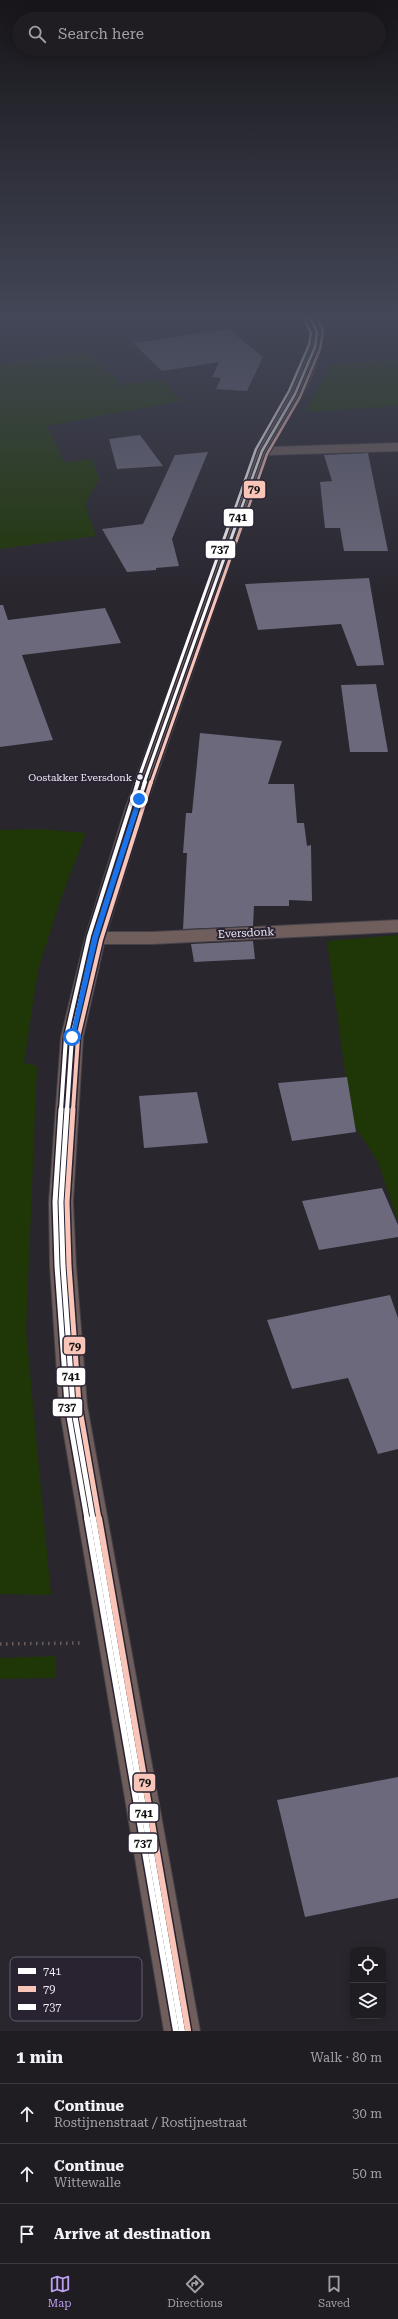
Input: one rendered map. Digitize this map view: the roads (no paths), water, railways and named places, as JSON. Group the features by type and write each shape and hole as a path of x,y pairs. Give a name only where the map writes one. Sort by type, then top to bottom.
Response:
{"street":[{"path":"182,2031 73,1405 62,1266 61,1202 72,1037 95,938 135,809 262,451 285,410"},
{"path":"262,451 398,448"},
{"name":"Eversdonk","path":"95,938 159,938 398,926"}],"place":[{"name":"Oostakker Eversdonk","path":"140,777"}]}
